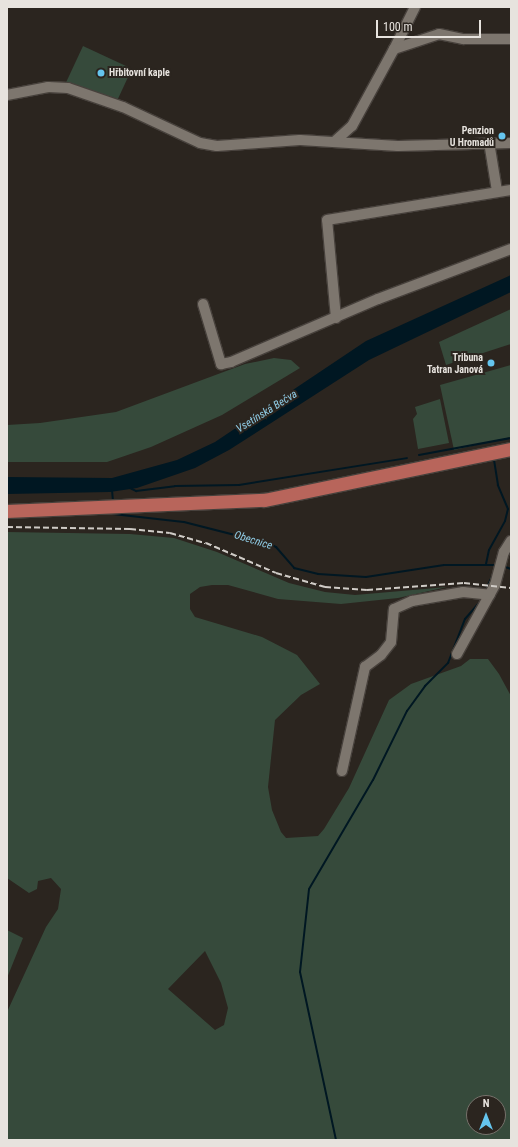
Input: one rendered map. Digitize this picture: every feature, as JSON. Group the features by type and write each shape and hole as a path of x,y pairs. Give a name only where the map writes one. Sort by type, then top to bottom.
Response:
{"main road":[{"path":"7,511 264,500 511,448"}],"street":[{"path":"334,142 352,126 415,7"},
{"path":"394,49 439,34 463,39 511,39"},
{"path":"7,95 48,87 68,88 116,104 200,143 217,146 300,140 398,146 489,142 511,143"},
{"path":"489,142 496,191"},
{"path":"336,318 327,220 496,191 511,190"},
{"path":"203,304 221,364 232,362 336,318 511,249"},
{"path":"457,654 490,595 511,541"},
{"path":"342,771 365,667 381,655 391,642 394,609 412,601 463,592 490,595"}],"green space":[{"path":"83,46 132,69 115,106 66,83"},
{"path":"511,309 511,344 446,365 439,342"},
{"path":"274,358 291,360 300,368 222,415 151,447 107,462 7,462 7,425 40,423 116,412 245,364"},
{"path":"511,365 511,437 454,450 440,385"},
{"path":"440,399 449,443 418,449 413,419 417,414 415,407"},
{"path":"7,532 130,534 174,538 217,552 289,583 325,592 355,595 447,587 398,598 341,604 278,599 228,585 212,585 200,587 190,594 190,609 195,617 262,637 297,655 320,684 301,695 275,720 268,787 272,810 281,832 286,838 318,836 324,829 349,788 389,700 411,684 461,666 470,659 488,659 499,674 511,696 511,1140 7,1140 7,1012 46,927 58,909 61,889 51,878 38,881 37,889 29,893 7,878","holes":["205,951 221,983 228,1008 224,1025 215,1030 168,989"]},
{"path":"7,930 23,938 7,978"}],"water":[{"name":"Vsetínská Bečva","path":"511,275 511,292 369,360 229,450 195,468 137,488 110,492 7,494 7,477 112,478 177,460 215,442 366,341"}],"waterway":[{"path":"419,455 511,438"},
{"path":"130,488 136,491 175,486 239,485 407,458"},
{"name":"Obecnice","path":"486,564 489,550 505,521 508,509 498,485 494,460"},
{"name":"Obecnice","path":"112,490 113,501"},
{"name":"Obecnice","path":"113,512 113,514 184,522 270,544 276,547 294,568 318,574 366,577 444,565 496,565"},
{"name":"Obecnice","path":"503,566 511,569"},
{"path":"485,592 494,572"},
{"path":"336,1140 300,972 309,889 373,780 407,711 425,686 448,663 465,619 483,598"}],"railway":[{"path":"7,527 130,529 170,533 206,543 276,573 325,587 367,590 464,583 511,588"}],"place":[{"name":"Hřbitovní kaple","path":"101,73"},
{"name":"Penzion U Hromadů","path":"502,136"},
{"name":"Tribuna Tatran Janová","path":"491,363"}]}
